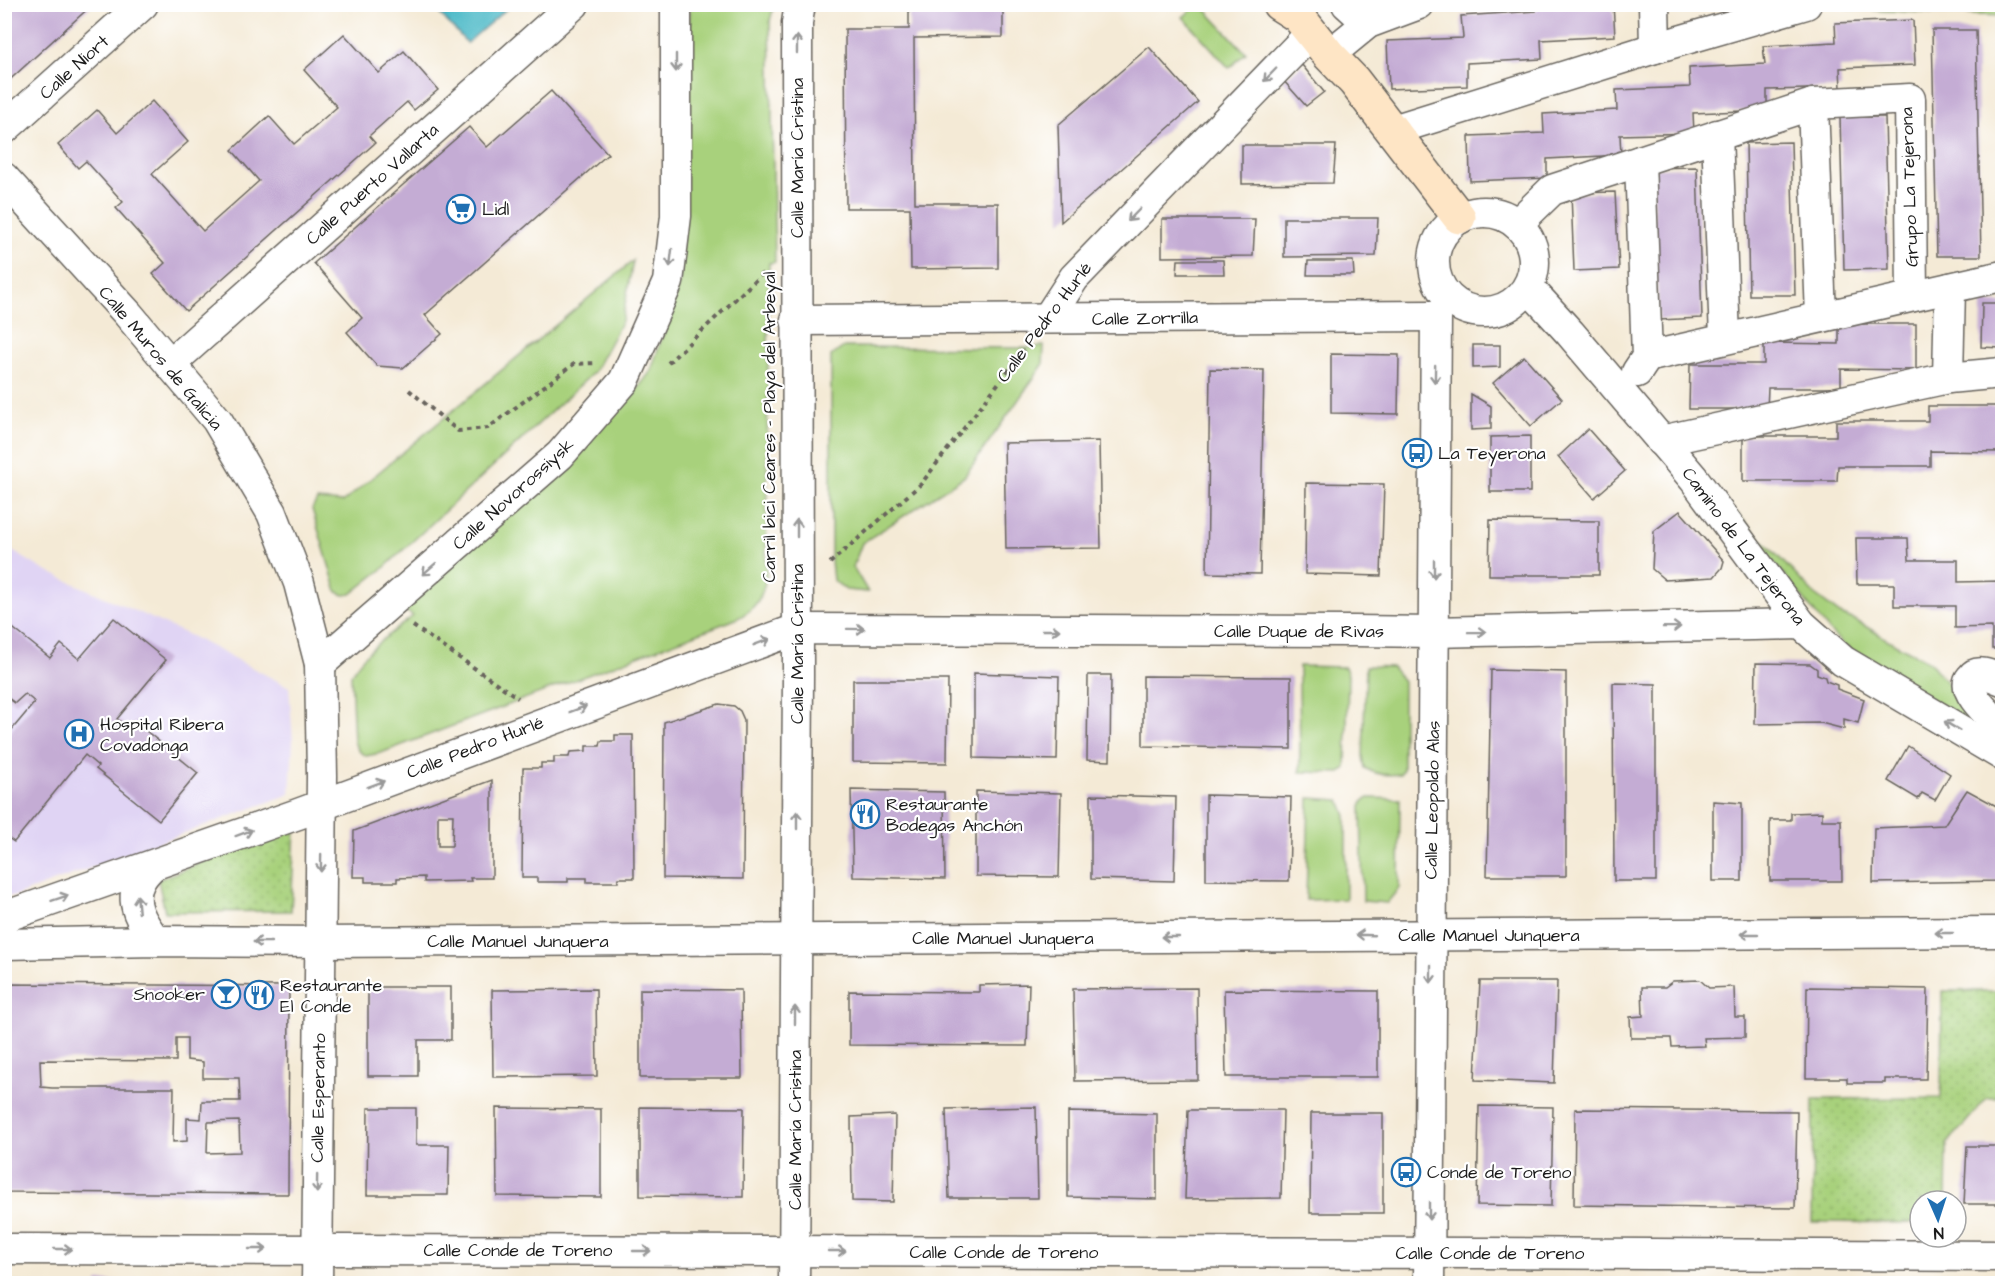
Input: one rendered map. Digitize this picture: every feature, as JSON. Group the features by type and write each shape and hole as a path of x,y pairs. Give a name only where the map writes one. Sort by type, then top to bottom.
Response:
{"street":[{"name":"Calle Niort","path":"4,129 143,4"},
{"name":"Calle Puerto Vallarta","path":"170,364 574,4"},
{"name":"Calle Novorossiysk","path":"320,664 560,455 624,381 668,282 676,216 676,4"},
{"name":"Calle María Cristina","path":"794,1284 797,23 800,4"},
{"path":"1304,23 1419,4"},
{"path":"1654,4 1655,48"},
{"path":"1393,130 1655,48 1806,4"},
{"path":"1304,23 1354,81 1459,217"},
{"name":"Calle Pedro Hurlé","path":"1048,318 1074,278 1304,23"},
{"name":"Grupo La Tejerona","path":"1517,224 1552,189 1813,104 1910,99 1912,296"},
{"path":"1813,104 1821,317"},
{"path":"1717,135 1725,338"},
{"path":"1622,394 1647,357 1640,161"},
{"name":"Calle Muros de Galicia","path":"4,177 217,420 272,513 299,583 320,664 321,805"},
{"path":"1479,212 1499,214 1517,224 1528,237 1534,254 1534,271 1528,287 1516,301 1500,310 1481,313 1463,308 1441,307 1432,264 1435,246 1445,229 1459,217 1479,212"},
{"name":"Grupo La Tejerona","path":"1647,357 2002,276"},
{"name":"Camino de La Tejerona","path":"1528,287 1694,479 1801,624 1843,661 2002,755"},
{"path":"1948,378 1950,288"},
{"name":"Calle Zorrilla","path":"796,320 1048,318 1441,307"},
{"name":"Calle Leopoldo Alas","path":"1429,1284 1433,632 1441,307"},
{"path":"1661,441 1948,378 2002,373"},
{"name":"Calle Duque de Rivas","path":"797,629 1433,632 1801,624"},
{"name":"Calle Pedro Hurlé","path":"4,917 321,805 797,629"},
{"path":"2002,680 1984,674 1975,674 1968,686 1971,695 2002,728"},
{"name":"Calle Esperanto","path":"317,1284 321,805"},
{"path":"152,866 139,882 136,903 142,923 156,941"},
{"name":"Calle Manuel Junquera","path":"4,944 156,941 2002,932"},
{"name":"Calle Conde de Toreno","path":"4,1249 2002,1257"}],"path":[{"name":"Calle Pedro Hurlé","path":"797,567 826,567 921,484 1048,318"},
{"path":"404,620 526,704"}],"shaded area":[{"path":"4,546 44,570 191,636 289,687 293,741 290,794 15,896 5,896"}],"green space":[{"path":"690,5 774,5 770,21 775,262 769,263 766,577 763,591 753,607 736,619 381,753 366,756 359,751 354,742 351,675 356,667 379,643 413,616 404,610 632,396 651,371 680,280"},
{"path":"1197,5 1201,5 1246,53 1229,68 1183,17"},
{"path":"1846,5 2002,5 2002,16 1847,9"},
{"path":"633,261 622,321 594,372 385,567 351,594 344,595 337,592 312,509 317,500 343,502"},
{"path":"1044,346 1043,365 964,477 862,543 853,567 868,592 846,590 833,580 831,561 831,356 844,347 1026,348"},
{"path":"1723,499 1816,596 1840,614 1930,662 1980,723 1999,739 1854,654 1830,632"},
{"path":"1299,666 1345,667 1348,675 1346,768 1340,773 1300,772"},
{"path":"1366,666 1392,667 1403,681 1403,769 1400,774 1382,774 1365,768 1363,757"},
{"path":"1309,798 1340,800 1346,816 1346,899 1306,900"},
{"path":"1369,798 1400,799 1399,888 1387,903 1363,901 1361,806 1363,801"},
{"path":"290,826 295,829 291,911 165,912 158,880"},
{"path":"1942,991 2002,991 2002,1098 1987,1098 1947,1144 1946,1189 1908,1189 1908,1223 1812,1222 1813,1099 1941,1098"}],"water":[{"path":"451,5 511,5 467,43 440,14"}],"building":[{"path":"12,4 93,4 4,85 4,11"},
{"path":"909,4 1003,4 1003,37 914,38 915,203 998,203 998,268 911,269 910,208 846,208 845,29 909,29"},
{"path":"1536,4 1613,4 1615,36 1541,40 1542,59 1467,63 1467,86 1389,89 1387,41 1463,38 1461,16 1536,11"},
{"path":"1913,20 1915,65 1840,68 1841,88 1767,90 1767,110 1693,113 1694,133 1620,135 1621,155 1547,159 1547,178 1470,181 1469,136 1544,133 1543,114 1617,110 1616,90 1690,87 1689,68 1765,64 1763,46 1836,42 1835,23"},
{"path":"1932,30 1976,30 1981,256 1937,256"},
{"path":"344,34 379,73 404,51 438,90 414,110 407,102 369,136 375,143 186,311 153,274 165,263 116,208 123,202 86,161 78,168 58,145 97,110 117,133 152,101 188,142 152,174 203,231 259,181 232,150 269,116 294,144 337,107 304,70"},
{"path":"1149,47 1198,102 1061,222 1058,125"},
{"path":"1302,65 1324,92 1306,106 1283,80"},
{"name":"Lidl","path":"551,91 608,154 425,315 442,334 403,368 377,366 347,332 362,318 314,263 469,127 487,147"},
{"path":"1840,117 1885,117 1889,269 1844,270"},
{"path":"1791,142 1795,295 1749,295 1746,143"},
{"path":"1242,145 1336,145 1333,183 1242,184"},
{"path":"1697,167 1702,318 1659,320 1652,168"},
{"path":"1615,192 1619,269 1574,271 1571,193"},
{"path":"1284,218 1378,218 1376,256 1284,257"},
{"path":"1162,219 1255,219 1253,256 1162,257"},
{"path":"1178,260 1223,260 1224,274 1177,274"},
{"path":"1308,261 1353,261 1354,275 1307,275"},
{"path":"1982,303 2002,303 2002,348 1981,347"},
{"path":"1839,324 1916,324 1916,370 1841,369 1841,388 1768,388 1767,409 1689,409 1690,364 1764,364 1764,343 1839,344"},
{"path":"1473,345 1500,345 1500,367 1473,368"},
{"path":"1331,354 1399,355 1398,414 1331,413"},
{"path":"1524,356 1562,399 1531,426 1493,383"},
{"path":"1210,369 1264,370 1260,574 1207,573"},
{"path":"1471,394 1491,406 1491,429 1471,430"},
{"path":"1928,406 2002,406 2002,452 1930,451 1930,466 1838,466 1837,481 1743,481 1743,436 1836,436 1836,421 1928,421"},
{"path":"1588,429 1625,471 1594,498 1558,457"},
{"path":"1530,436 1530,492 1490,492 1490,437"},
{"path":"1099,441 1101,548 1006,549 1004,443"},
{"path":"1306,483 1384,484 1381,576 1305,574"},
{"path":"1680,511 1724,561 1722,568 1714,577 1665,580 1652,569 1654,531"},
{"path":"1490,520 1599,521 1599,575 1489,575"},
{"path":"1856,538 1908,538 1909,560 1958,560 1958,582 2002,581 2002,649 1992,649 1992,627 1955,628 1955,606 1894,606 1894,584 1857,584"},
{"name":"Hospital Ribera Covadonga","path":"114,618 166,660 117,719 129,729 135,722 198,773 159,820 96,769 98,766 85,755 14,842 4,835 4,739 35,702 25,694 15,703 4,695 4,621 50,658 61,644 79,659"},
{"path":"1756,663 1810,664 1817,669 1817,674 1825,677 1826,681 1837,685 1837,689 1864,699 1858,723 1844,719 1844,729 1821,723 1755,724"},
{"path":"1491,670 1566,672 1566,876 1487,876"},
{"path":"974,673 1059,676 1057,760 974,758"},
{"path":"1088,675 1111,675 1110,761 1087,760"},
{"path":"1143,676 1291,677 1291,749 1143,746"},
{"path":"853,680 948,680 947,763 853,762"},
{"path":"1613,683 1656,684 1656,881 1614,881"},
{"path":"719,704 734,706 740,711 744,720 743,879 663,878 664,722"},
{"path":"615,735 633,735 634,878 618,878 618,882 587,882 587,878 568,878 568,882 537,882 537,878 522,878 523,768 541,768 541,763 554,763 554,757 569,757 570,752 586,751 586,746 600,746 601,741 615,741"},
{"path":"1908,746 1950,774 1935,800 1922,793 1918,799 1888,781"},
{"path":"492,780 492,878 424,882 424,877 397,878 397,882 365,882 365,877 353,877 354,831","holes":["438,815 453,815 452,846 438,846"]},
{"path":"851,790 944,792 945,879 853,877"},
{"path":"1967,790 2002,809 2002,881 1873,883 1874,828 1944,825"},
{"path":"976,791 1061,793 1059,877 976,876"},
{"path":"1091,795 1176,797 1174,881 1091,879"},
{"path":"1206,795 1291,797 1289,881 1206,880"},
{"path":"1713,801 1742,803 1742,881 1713,881"},
{"path":"1822,812 1822,820 1841,820 1842,881 1770,881 1770,820 1791,820 1791,813"},
{"path":"1700,980 1709,988 1734,987 1735,1017 1745,1017 1745,1037 1704,1038 1705,1046 1672,1047 1671,1038 1631,1038 1630,1017 1643,1016 1642,987 1665,987 1673,981"},
{"path":"1480,981 1557,981 1554,1083 1475,1080"},
{"path":"4,984 289,986 288,1194 4,1192","holes":["176,1038 187,1038 187,1060 203,1062 203,1078 239,1078 240,1101 202,1101 201,1119 187,1118 187,1141 173,1142 174,1088 41,1087 40,1060 176,1061","239,1121 240,1152 207,1153 208,1122"]},
{"path":"1029,984 1027,1046 849,1045 849,991 979,992 979,985"},
{"path":"368,987 451,987 451,1040 418,1040 418,1076 368,1076"},
{"path":"1807,987 1928,989 1926,1079 1885,1079 1885,1083 1847,1083 1847,1078 1806,1078"},
{"path":"1197,988 1198,1080 1075,1081 1073,989"},
{"path":"596,989 597,1076 493,1077 492,990"},
{"path":"640,989 741,990 742,1078 640,1078"},
{"path":"1224,990 1378,991 1378,1077 1226,1077"},
{"path":"1479,1106 1553,1107 1551,1206 1477,1205"},
{"path":"640,1107 744,1108 743,1197 640,1196"},
{"path":"1036,1107 1038,1198 949,1198 946,1109"},
{"path":"368,1108 416,1108 416,1145 449,1145 448,1195 367,1195"},
{"path":"496,1108 601,1109 601,1197 497,1196"},
{"path":"1575,1109 1797,1111 1795,1208 1574,1205"},
{"path":"1188,1110 1283,1110 1281,1198 1185,1199"},
{"path":"1068,1112 1157,1114 1157,1199 1068,1197"},
{"path":"1311,1113 1383,1113 1383,1213 1310,1213"},
{"path":"895,1115 893,1202 852,1201 851,1117"},
{"path":"1967,1146 2002,1146 2002,1204 1968,1204 1968,1189 1965,1189"},
{"path":"97,1281 144,1281 144,1284 97,1284"}],"place":[{"name":"Lidl","path":"461,209"},
{"name":"La Teyerona","path":"1417,453"},
{"name":"Hospital Ribera Covadonga","path":"79,734"},
{"name":"Restaurante Bodegas Anchón","path":"865,814"},
{"name":"Snooker","path":"226,994"},
{"name":"Restaurante El Conde","path":"259,995"},
{"name":"Conde de Toreno","path":"1406,1172"}]}
